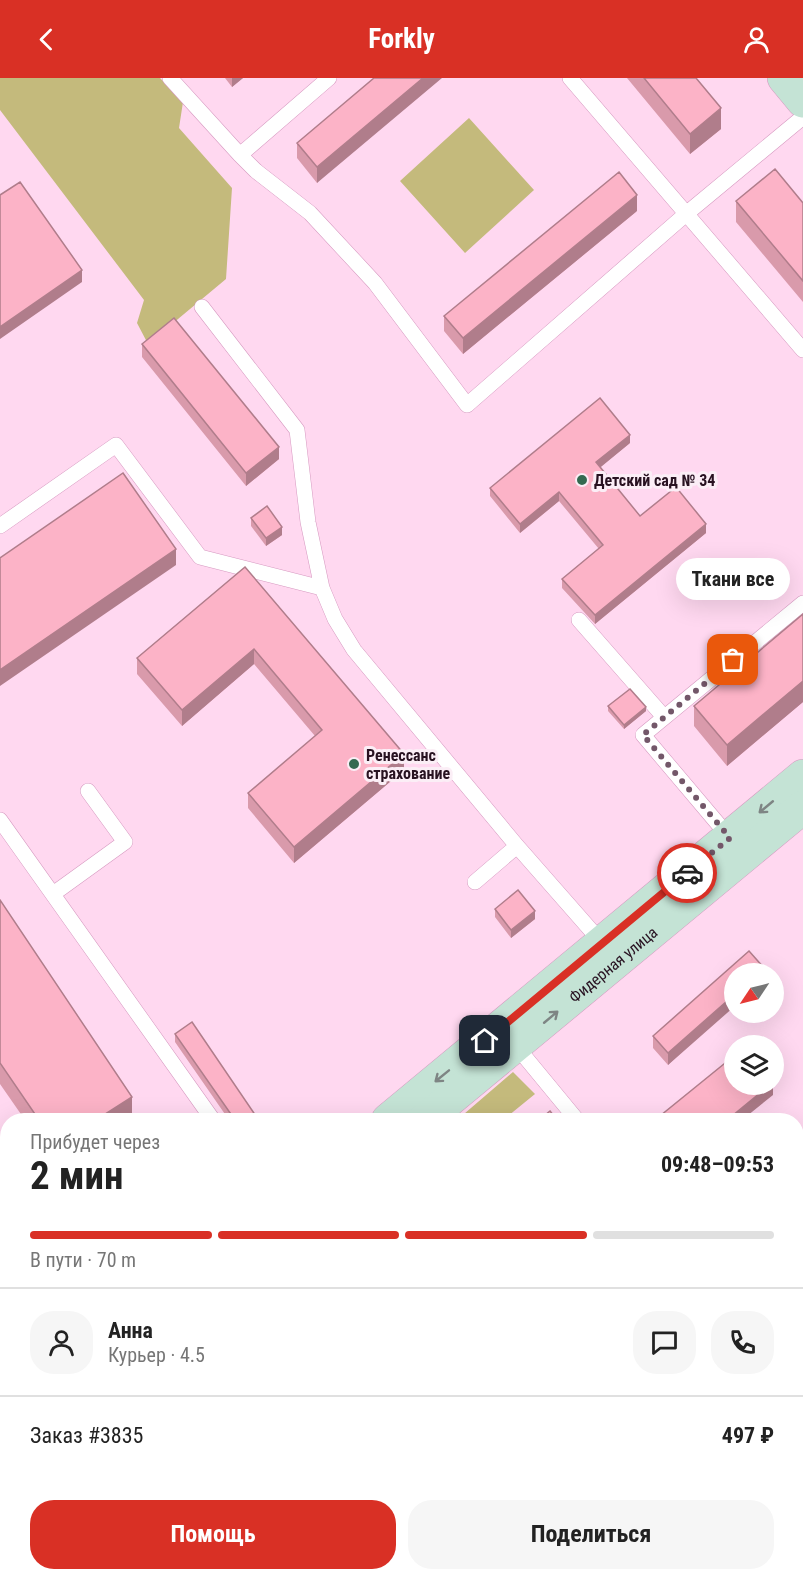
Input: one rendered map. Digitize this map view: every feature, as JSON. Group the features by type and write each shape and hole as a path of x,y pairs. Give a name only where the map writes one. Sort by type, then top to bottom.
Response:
{"street":[{"path":"784,78 803,101"},
{"name":"Фидерная улица","path":"397,1113 803,776"},
{"name":"Фидерная улица","path":"434,1113 803,807"}],"lane":[{"path":"170,78 256,171 310,213 375,282 467,405 686,214 803,117"},
{"path":"240,155 329,78"},
{"path":"570,78 803,350"},
{"path":"202,307 297,430 308,522 322,588 335,620 354,650 517,846 603,944"},
{"path":"0,526 116,445 200,557 322,588"},
{"path":"730,838 643,735 803,603"},
{"path":"579,620 664,717"},
{"path":"53,894 125,842 88,791"},
{"path":"0,820 208,1113"},
{"path":"475,882 517,846"},
{"path":"516,1046 572,1113"}],"shaded area":[{"path":"0,78 160,78 183,102 179,128 232,188 226,279 148,344 137,323 144,300 0,110"},
{"path":"469,118 534,190 465,253 400,181"},
{"path":"513,1072 535,1094 512,1113 465,1113"}],"building":[{"path":"374,78 423,78 317,167 297,143"},
{"path":"644,78 696,78 721,108 690,134"},
{"path":"775,169 803,203 803,281 736,201"},
{"path":"619,172 637,195 463,338 444,316"},
{"path":"20,182 82,270 0,327 0,195"},
{"path":"174,318 279,447 246,473 142,344"},
{"path":"600,398 630,435 596,462 640,516 676,487 706,524 595,615 562,579 603,545 559,492 520,524 490,488"},
{"path":"123,473 176,549 0,670 0,558"},
{"path":"267,506 282,527 266,538 251,518"},
{"path":"245,567 404,754 294,847 248,793 322,730 254,649 182,710 137,658"},
{"path":"803,614 803,681 727,745 694,706"},
{"path":"630,689 646,707 624,725 608,706"},
{"path":"518,890 535,911 511,930 495,909"},
{"path":"0,900 132,1097 107,1113 34,1113 0,1063"},
{"path":"749,951 760,963 735,963"},
{"path":"724,973 724,1004 668,1053 653,1036"},
{"path":"192,1022 254,1113 230,1113 175,1034"},
{"path":"724,1064 724,1095 758,1095 736,1113 664,1113"}],"way so far":[{"path":"687,873 730,838 643,735 733,660"}],"place":[{"name":"Детский сад № 34","path":"582,480"},
{"name":"Ткани все","path":"733,660"},
{"name":"Ренессанс страхование","path":"354,764"}],"route":[{"path":"485,1041 687,873"}]}
